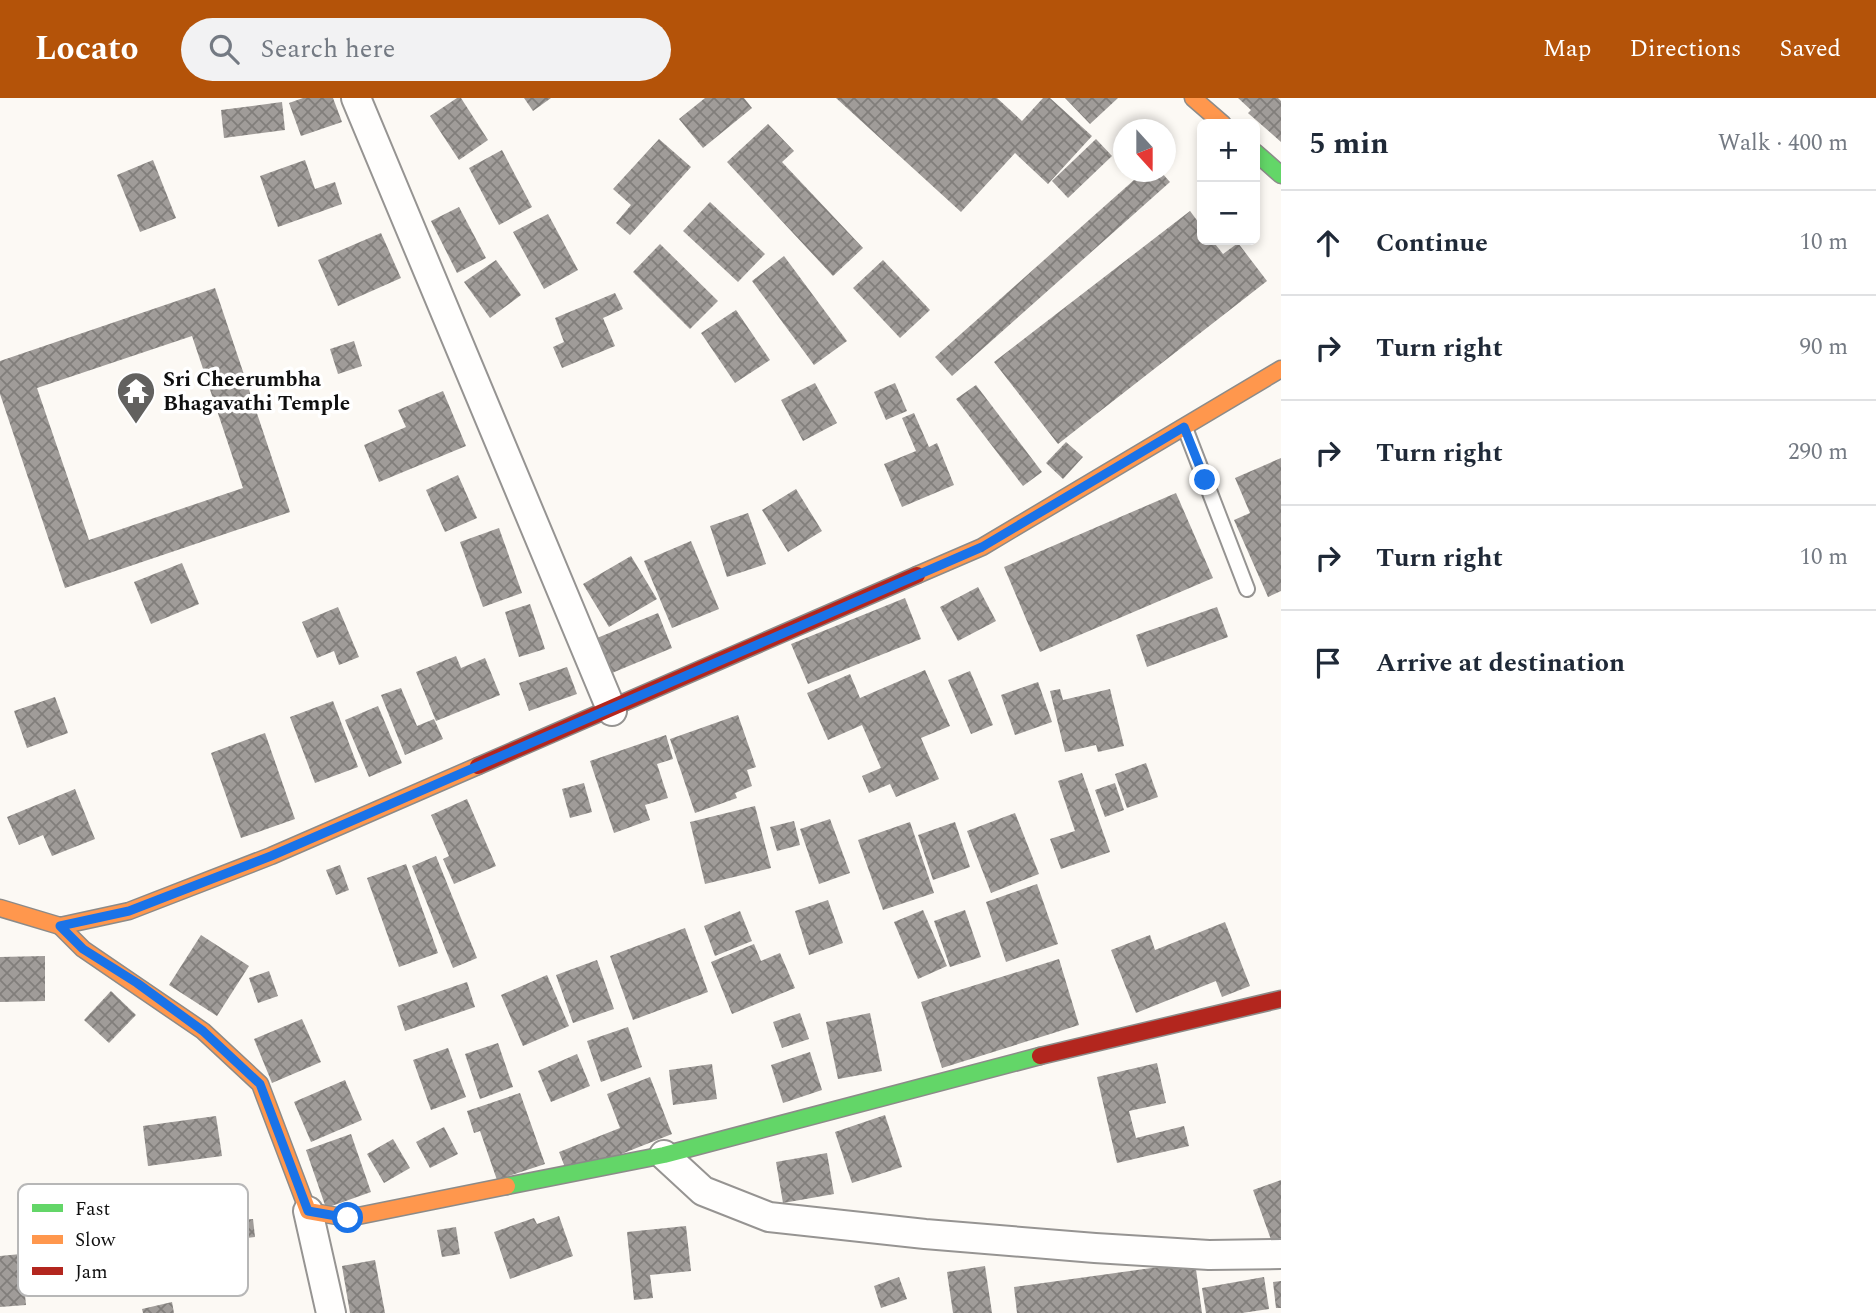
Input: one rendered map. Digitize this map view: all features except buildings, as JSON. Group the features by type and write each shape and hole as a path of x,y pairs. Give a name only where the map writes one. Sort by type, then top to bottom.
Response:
{"street":[{"path":"356,98 612,711"},
{"path":"1193,98 1217,119"},
{"path":"1260,156 1281,175"},
{"path":"60,926 129,911 271,856 612,711 982,547 1281,369"},
{"path":"0,908 60,926 83,949 137,983 203,1031 260,1084 308,1211 331,1313"},
{"path":"308,1211 348,1218 664,1155 1000,1065 1281,999"},
{"path":"664,1155 704,1191 769,1217 925,1234 1095,1248 1209,1255 1281,1254"}],"lane":[{"path":"1184,427 1247,589"}],"traffic: fast":[{"path":"1260,156 1281,175"},
{"path":"507,1186 664,1155 1040,1056"}],"traffic: slow":[{"path":"1193,98 1217,119"},
{"path":"917,575 982,547 1281,369"},
{"path":"0,908 60,926 129,911 271,856 478,766"},
{"path":"60,926 83,949 203,1031 260,1084 308,1211 348,1218 507,1186"}],"traffic: jam":[{"path":"478,766 917,575"},
{"path":"1040,1056 1281,999"}],"place":[{"name":"Sri Cheerumbha Bhagavathi Temple","path":"136,425"}],"route":[{"path":"348,1218 308,1211 260,1084 203,1031 137,983 83,949 60,926 129,911 271,856 673,684 982,547 1184,427 1205,480"}]}
